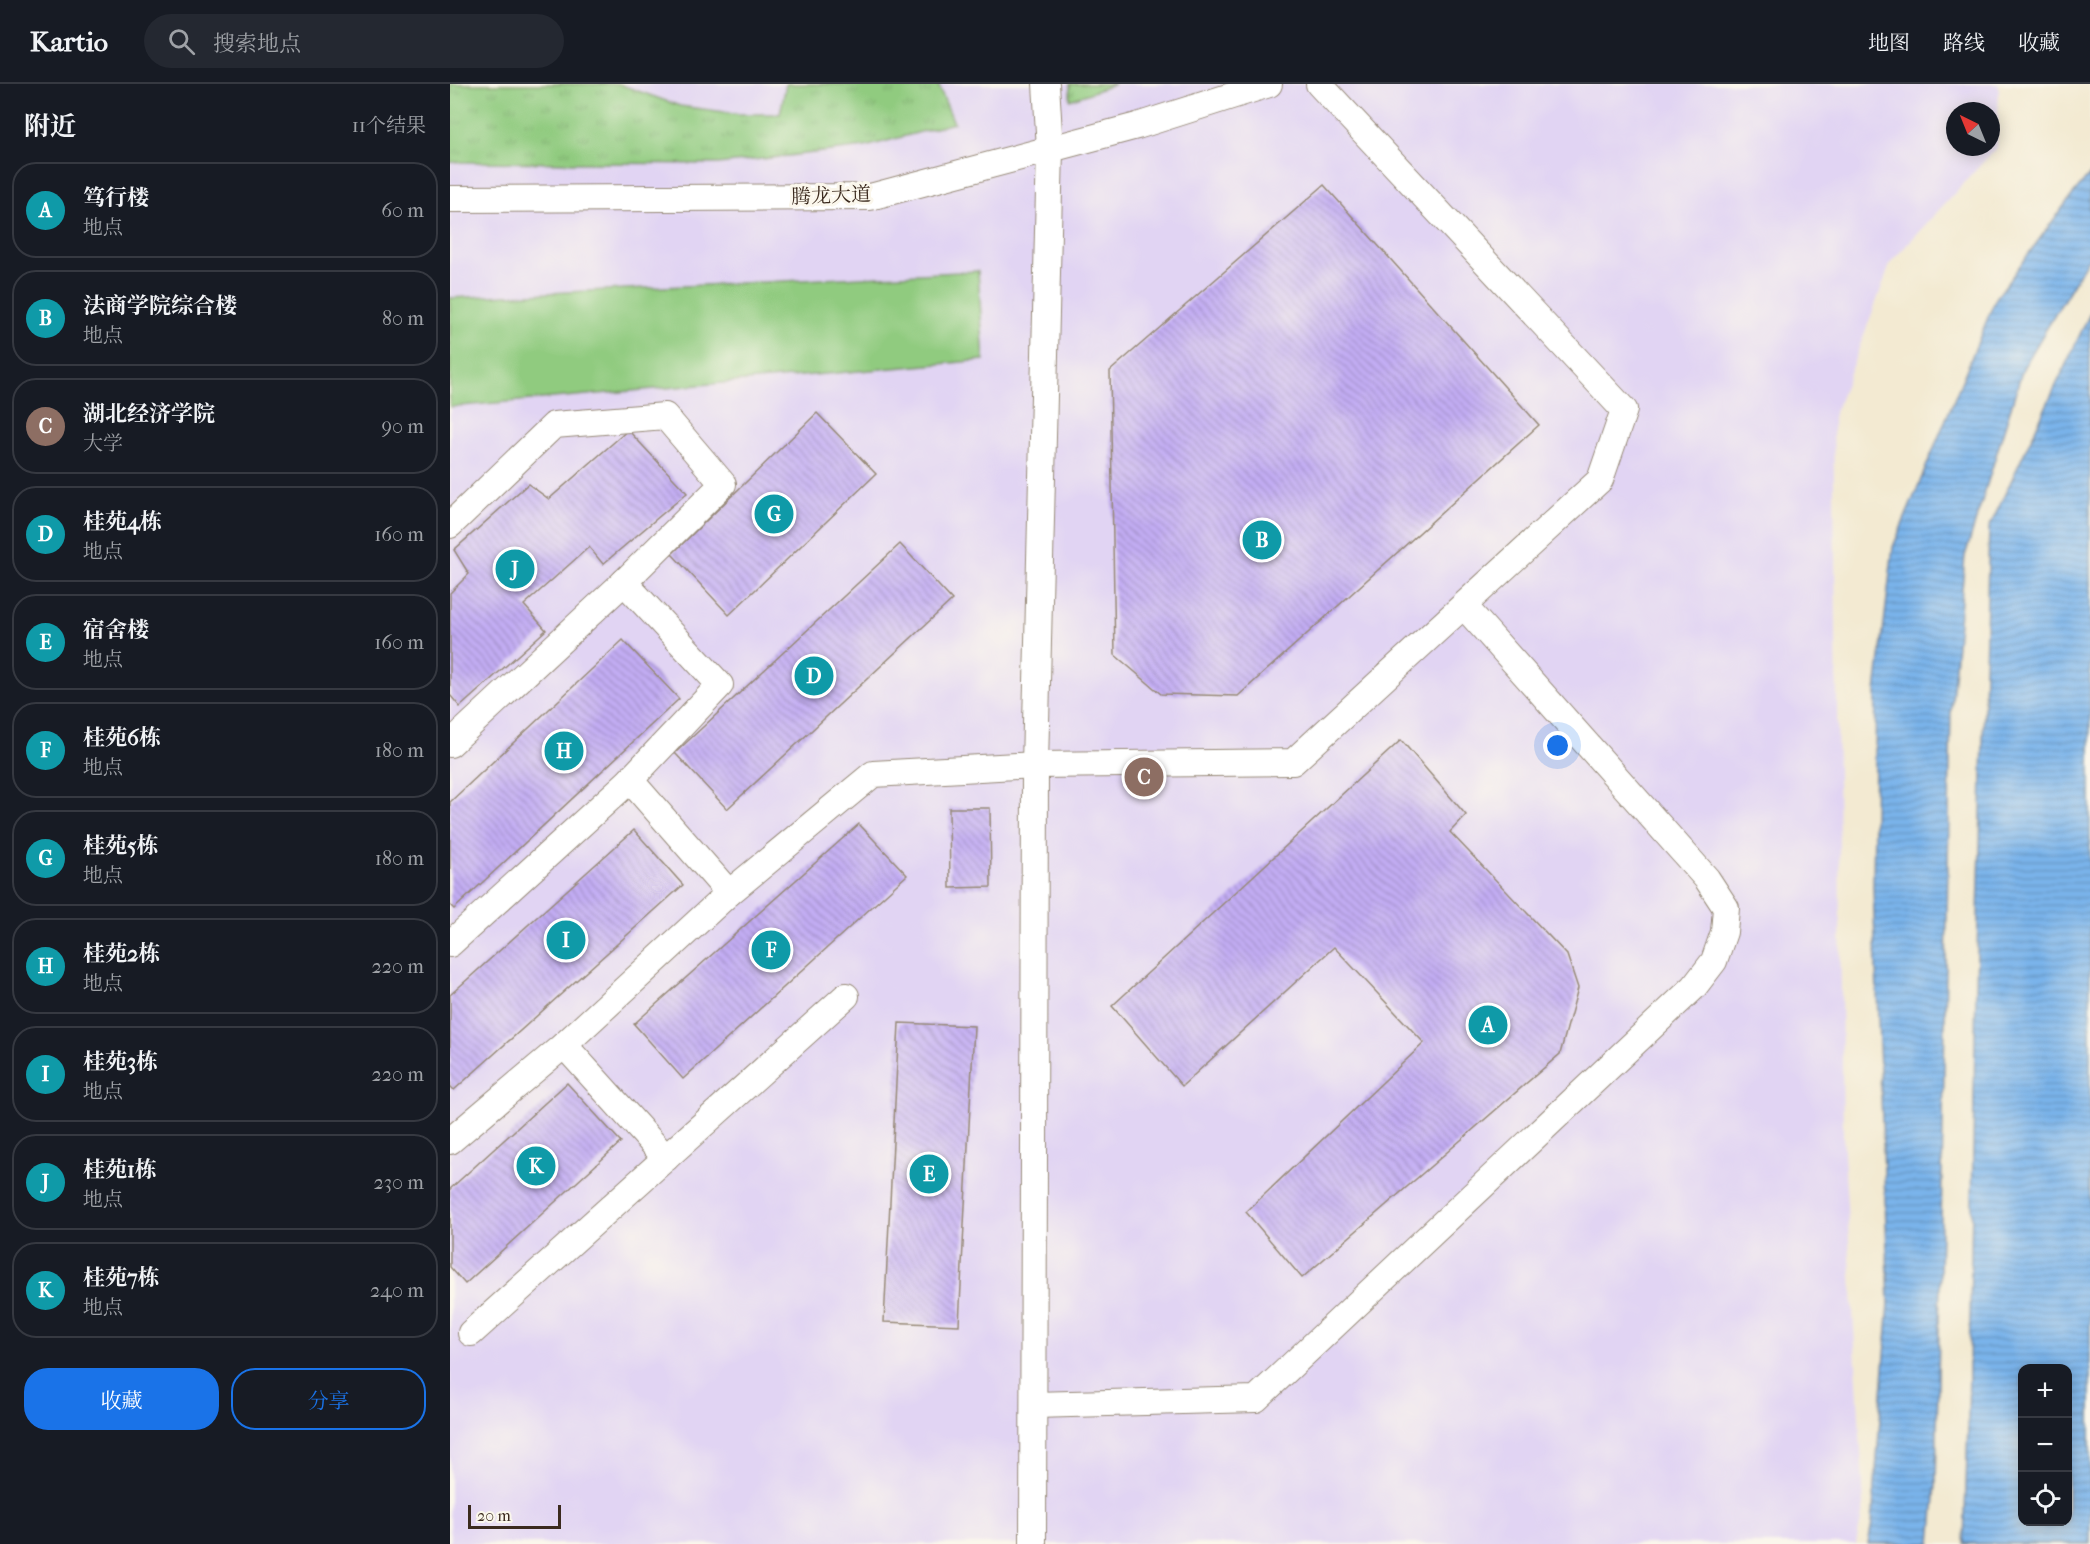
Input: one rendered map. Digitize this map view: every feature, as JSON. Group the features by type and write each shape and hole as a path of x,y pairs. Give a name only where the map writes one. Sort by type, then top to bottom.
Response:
{"street":[{"path":"1033,1544 1035,765 1050,149 1046,84"},
{"name":"腾龙大道","path":"450,199 870,196 1137,126 1269,84"},
{"path":"450,1141 564,1045 729,893 873,774 1035,765 1293,762 1600,480 1624,410 1319,84"},
{"path":"450,525 554,425 664,416 723,484 624,582 450,744"},
{"path":"450,944 630,780 720,685 624,582"},
{"path":"1034,1405 1256,1399 1695,987 1714,961 1724,932 1726,908 1707,879 1464,606"},
{"path":"630,780 729,893"},
{"path":"471,1334 846,996"},
{"path":"564,1045 666,1158"}],"shaded area":[{"path":"450,84 1999,84 1998,102 1946,102 1946,156 1989,156 1891,262 1833,418 1843,1135 1864,1505 1856,1544 450,1544"}],"green space":[{"path":"450,84 619,84 680,106 740,114 780,114 786,84 938,84 954,123 865,147 718,164 450,162"},
{"path":"1070,84 1115,84 1070,100"},
{"path":"978,271 984,360 450,407 450,298"}],"water":[{"path":"2090,174 2090,256 2023,368 1965,556 1951,711 1936,1485 1931,1544 1868,1544 1872,1523 1889,1303 1873,888 1876,692 1893,547 1996,298"},
{"path":"2090,313 2090,1544 1964,1544 1989,528"}],"building":[{"path":"1324,185 1539,425 1238,696 1161,694 1115,655 1110,371"},
{"path":"817,413 876,474 729,615 672,554"},
{"path":"628,430 687,493 603,564 589,547 524,605 546,630 460,707 450,695 450,593 469,574 454,550 528,484 549,499"},
{"path":"900,544 952,600 727,809 675,753"},
{"path":"623,640 679,699 454,909 450,905 450,802"},
{"path":"1401,740 1466,815 1450,832 1567,955 1578,988 1560,1054 1302,1278 1246,1212 1424,1043 1334,947 1182,1086 1112,1006"},
{"path":"949,808 990,808 991,887 950,888"},
{"path":"859,824 907,875 683,1079 634,1024"},
{"path":"634,830 683,885 454,1090 450,1086 450,995"},
{"path":"899,1023 974,1026 959,1325 884,1322"},
{"path":"567,1083 621,1142 465,1284 450,1267 450,1189"}],"place":[{"name":"桂苑5栋","path":"774,514"},
{"name":"法商学院综合楼","path":"1262,540"},
{"name":"桂苑1栋","path":"515,569"},
{"name":"桂苑4栋","path":"814,676"},
{"name":"桂苑2栋","path":"564,751"},
{"name":"湖北经济学院","path":"1144,777"},
{"name":"桂苑3栋","path":"566,940"},
{"name":"桂苑6栋","path":"771,950"},
{"name":"笃行楼","path":"1488,1025"},
{"name":"桂苑7栋","path":"536,1166"},
{"name":"宿舍楼","path":"929,1174"}]}
